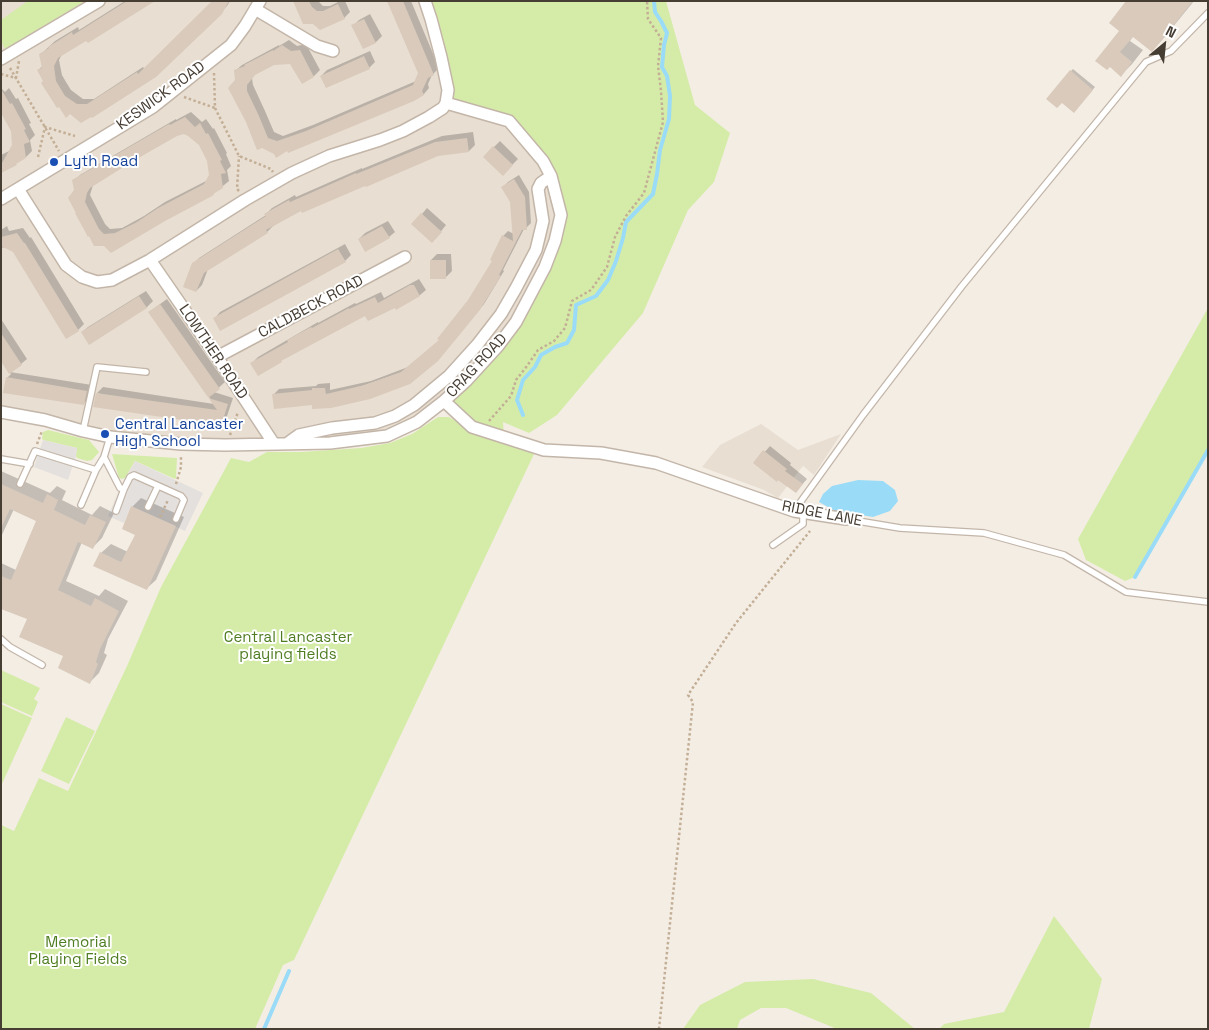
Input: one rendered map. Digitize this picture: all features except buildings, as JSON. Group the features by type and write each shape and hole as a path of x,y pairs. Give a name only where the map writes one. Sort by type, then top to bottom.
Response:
{"street":[{"path":"3,59 99,1"},
{"path":"18,189 66,265 82,277 97,282 112,280 150,260 245,200 292,173 329,156 403,131 443,108 446,103 448,90 425,1"},
{"name":"KESWICK ROAD","path":"1,199 152,107 231,45 258,5 317,46 333,51"},
{"name":"CRAG ROAD","path":"1,412 45,420 110,437 181,444 330,443 387,436 417,422 466,381 498,346 516,322 555,241 561,215 551,176 543,161 508,121 446,103"},
{"name":"CRAG ROAD","path":"288,443 299,435 332,428 375,423 395,416 414,405 449,376 477,345 501,314 536,250 543,221 538,189 541,183 551,176"},
{"name":"CALDBECK ROAD","path":"217,357 404,257"},
{"name":"LOWTHER ROAD","path":"150,260 274,444"},
{"name":"RIDGE LANE","path":"444,401 472,427 544,450 602,452 656,463 804,513 846,519"}],"lane":[{"path":"773,545 802,524 804,513 864,415 962,286 1146,62 1171,51 1208,13"},
{"path":"83,431 97,367 146,372"},
{"path":"81,505 96,470 104,457 110,437"},
{"path":"20,484 35,451 96,470"},
{"path":"104,457 120,488 124,489"},
{"path":"1,459 30,464"},
{"path":"116,511 130,477 134,475 181,496 184,500 176,519"},
{"path":"148,506 158,486"},
{"name":"RIDGE LANE","path":"846,519 900,528 984,532 1064,555 1126,592 1208,602"},
{"path":"1,639 10,647 42,665"}],"path":[{"path":"481,430 511,396 516,380 538,350 554,342 565,328 572,301 591,290 607,267 615,237 626,216 644,193 663,122 658,66 661,38 648,19 646,1"},
{"path":"3,59 56,147"},
{"path":"208,63 215,74 216,108 239,156 237,189 245,200"},
{"path":"1,74 16,78"},
{"path":"177,88 185,98 216,108"},
{"path":"45,127 75,136"},
{"path":"38,157 45,127"},
{"path":"239,156 271,169 279,180"},
{"path":"225,445 244,397"},
{"path":"35,451 45,420"},
{"path":"160,517 178,478 181,466 181,444"},
{"path":"660,1029 693,702 688,695 736,623 810,532 804,513"}],"shaded area":[{"path":"1,1 425,1 509,121 543,161 561,215 516,322 444,401 387,436 225,445 92,432 1,412"},
{"path":"761,424 798,450 841,434 814,475 803,466 778,498 764,490 702,467 720,445"},
{"path":"43,440 77,448 68,480 34,467"},
{"path":"135,461 203,493 185,531 131,506 124,523 108,516 120,488"}],"green space":[{"path":"28,1 85,1 5,49 1,41 1,20"},
{"path":"425,1 666,1 695,105 730,133 714,182 688,210 643,313 557,415 529,433 503,422 504,437 472,427 444,401 516,322 561,215 551,176 509,121 446,103"},
{"path":"1208,308 1208,450 1135,577 1125,581 1086,560 1078,539"},
{"name":"Central Lancaster playing fields","path":"438,417 449,417 470,430 535,452 294,960 283,965 255,1029 1,1029 1,825 14,831 39,778 68,791 127,666 161,587 231,458 249,462 267,452 361,448 390,443 412,434"},
{"path":"48,430 89,440 99,452 92,460 87,461 77,458 77,448 43,440 43,432"},
{"path":"112,454 177,458 176,478 135,461 125,478 119,478"},
{"path":"1,670 40,688 34,699 38,702 32,716 1,702"},
{"path":"1,704 32,718 1,786"},
{"path":"66,717 95,731 69,784 41,771"},
{"path":"1054,916 1102,979 1089,1029 939,1029 944,1024 1004,1012"},
{"path":"813,979 871,993 915,1029 837,1029 786,1008 761,1008 740,1020 737,1029 683,1029 700,1005 745,982"}],"water":[{"path":"858,480 883,481 895,490 898,501 890,511 873,517 835,511 819,502 823,494 832,486"}],"waterway":[{"path":"523,415 517,400 523,380 535,367 541,355 567,343 574,330 576,305 596,296 608,280 616,261 626,222 653,194 660,150 669,119 670,96 667,76 662,67 667,33 655,12 654,1"},
{"path":"1135,577 1208,450"},
{"path":"264,1029 289,971"}],"place":[{"name":"Lyth Road","path":"54,162"},
{"name":"Central Lancaster High School","path":"105,434"}],"park label":[{"name":"Memorial Playing Fields","path":"78,952"}]}
